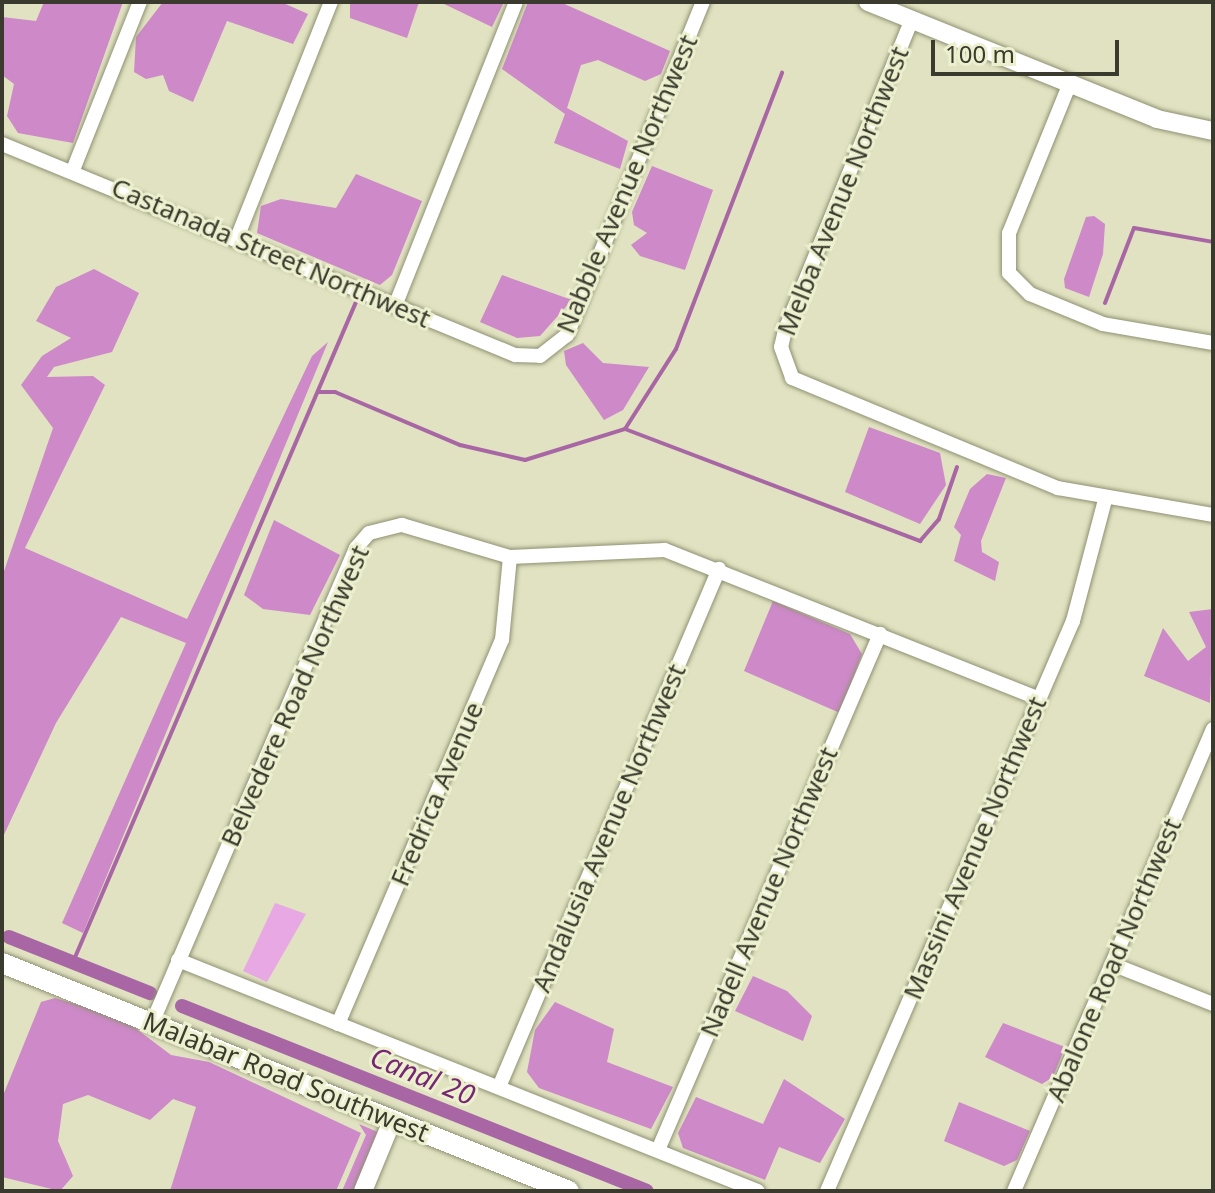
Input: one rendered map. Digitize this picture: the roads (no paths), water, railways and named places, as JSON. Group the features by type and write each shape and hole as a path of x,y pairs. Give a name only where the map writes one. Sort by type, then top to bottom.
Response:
{"main road":[{"name":"Malabar Road Southwest","path":"2,963 569,1191"}],"street":[{"path":"73,170 140,2"},
{"path":"237,238 331,2"},
{"path":"395,306 516,2"},
{"name":"Nabble Avenue Northwest","path":"540,356 567,335 703,2"},
{"path":"868,2 1157,119 1213,131"},
{"name":"Melba Avenue Northwest","path":"912,19 785,330 784,365 811,391 1105,500"},
{"path":"1070,83 1009,233 1007,269 1030,294 1103,324 1213,343"},
{"name":"Castanada Street Northwest","path":"2,144 73,170 515,355 540,356"},
{"path":"1105,500 1213,515"},
{"name":"Massini Avenue Northwest","path":"827,1191 1073,621 1105,500"},
{"name":"Belvedere Road Northwest","path":"152,1023 356,548 369,533 402,525 510,557 665,550 1039,699"},
{"name":"Fredrica Avenue","path":"338,1024 502,640 510,557"},
{"name":"Andalusia Avenue Northwest","path":"499,1087 719,569"},
{"name":"Nadell Avenue Northwest","path":"658,1150 880,634"},
{"name":"Abalone Road Northwest","path":"1014,1191 1213,729"},
{"path":"178,960 758,1191"},
{"path":"1112,964 1213,1004"},
{"path":"363,1191 392,1121"}],"waterway":[{"path":"319,392 335,392 460,445 525,460 625,429 676,349 782,73"},
{"path":"1105,303 1134,228 1213,242"},
{"path":"73,962 356,302"},
{"path":"625,429 920,541 939,519 957,467"},
{"name":"Canal 20","path":"9,937 150,993"},
{"name":"Canal 20","path":"182,1006 646,1191"}]}
